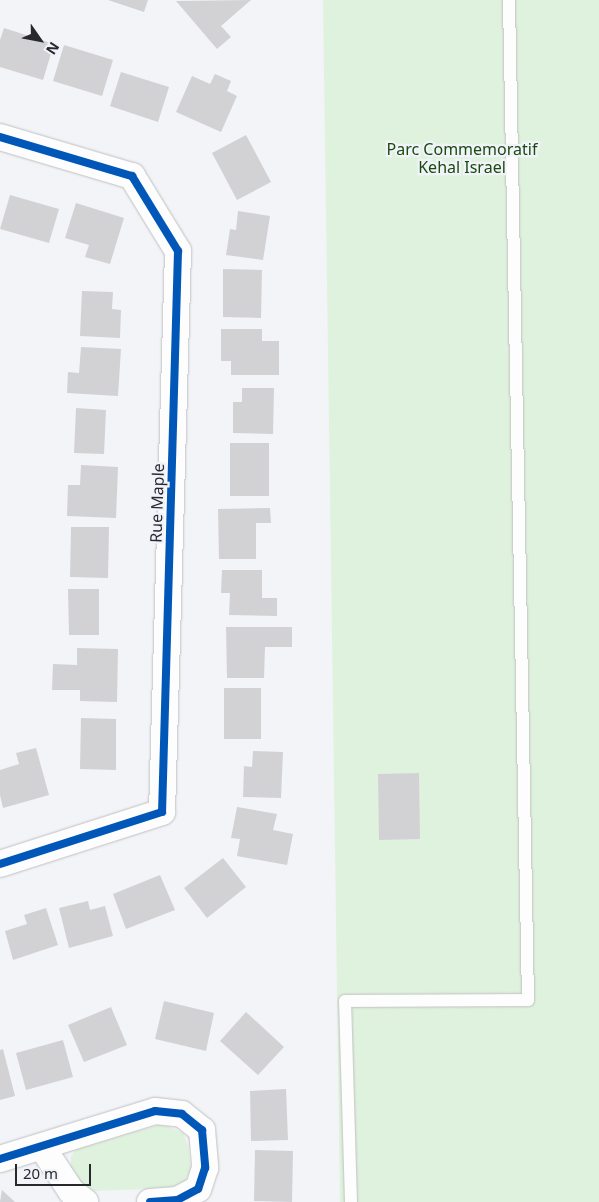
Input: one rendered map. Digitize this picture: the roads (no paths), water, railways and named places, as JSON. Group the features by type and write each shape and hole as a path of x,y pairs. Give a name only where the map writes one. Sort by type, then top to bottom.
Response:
{"street":[{"name":"Rue Maple","path":"0,137 132,176 178,251 162,812 0,864"},
{"path":"0,1159 155,1111 182,1114 202,1130 205,1168 198,1189 178,1200 150,1202"},
{"path":"42,1147 71,1191 85,1202"}],"lane":[{"path":"351,1202 345,1001 528,1000 509,0"}],"park label":[{"name":"Parc Commemoratif Kehal Israel","path":"462,158"}]}
